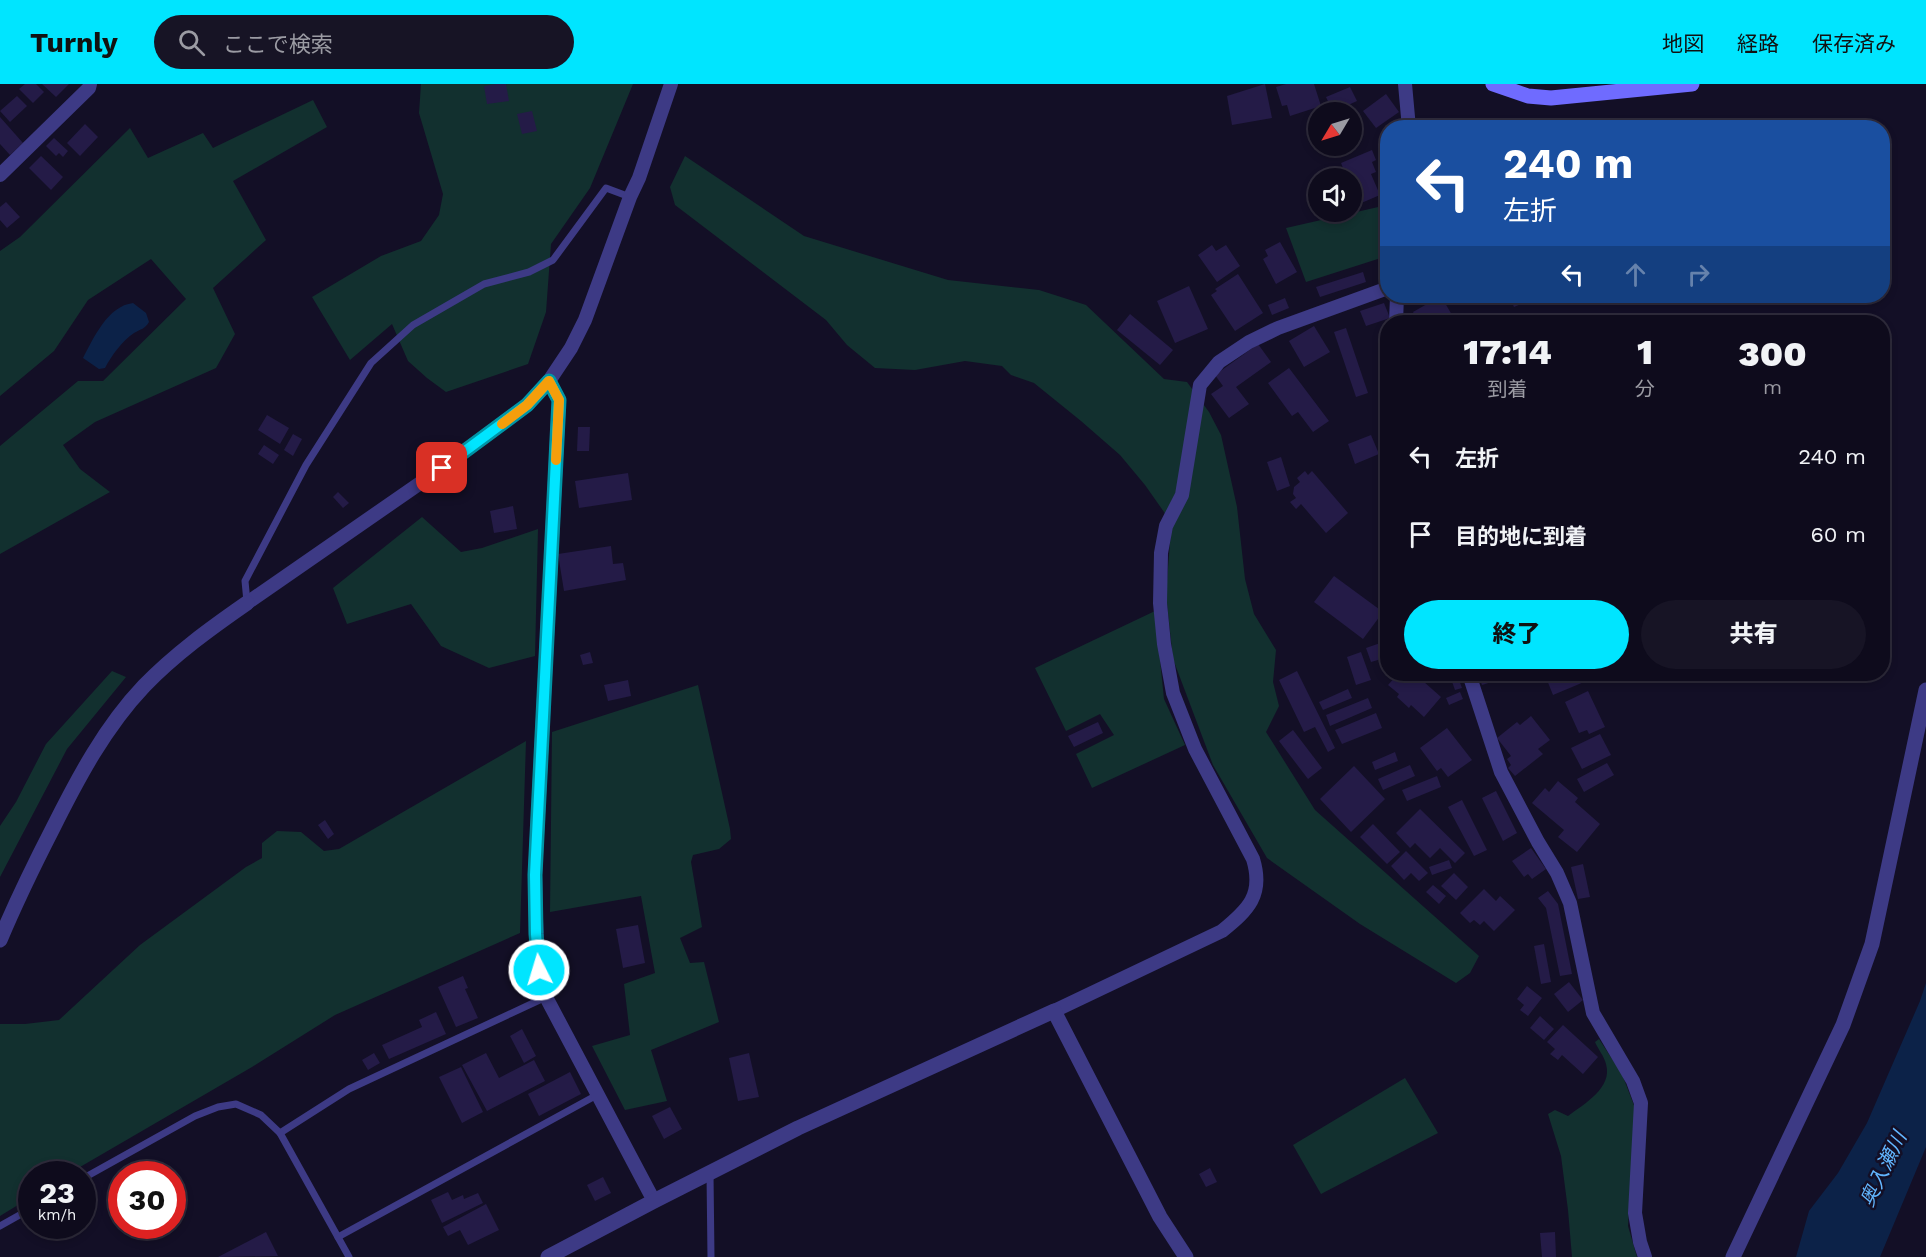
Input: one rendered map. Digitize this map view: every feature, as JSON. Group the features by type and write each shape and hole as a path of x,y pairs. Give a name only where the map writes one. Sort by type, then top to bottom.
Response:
{"main road":[{"path":"1493,84 1528,96 1551,98 1692,84"}],"street":[{"path":"0,175 89,88 90,84"},
{"path":"0,940 21,891 73,787 116,719 145,686 182,650 485,437 527,405 549,381 572,348 585,320 639,178 671,84"},
{"path":"1405,84 1408,120"},
{"path":"548,1257 819,1118 1054,1011 1221,931 1252,903 1258,873 1253,859 1195,749 1173,693 1164,644 1160,603 1161,553 1166,526 1182,495 1200,385 1219,362 1249,342 1278,328 1380,291"},
{"path":"549,381 559,400 535,875 539,970 546,997 654,1201"},
{"path":"1471,681 1501,772 1557,873 1570,903 1593,1013 1633,1081 1641,1103 1635,1213 1645,1257"},
{"path":"1733,1257 1843,1025 1872,944 1926,690"},
{"path":"1054,1011 1160,1217 1186,1257"}],"lane":[{"path":"247,603 245,581 306,465 371,363 413,325 484,284 529,272 553,260 606,188 630,197"},
{"path":"280,1133 349,1089 546,997"},
{"path":"338,1237 597,1095"},
{"path":"96,1171 195,1116 218,1107 236,1104 261,1115 280,1133 349,1257"},
{"path":"710,1174 711,1257"},
{"path":"0,1226 18,1216"}],"green space":[{"path":"421,84 633,84 590,188 551,244 546,312 528,364 446,392 408,361 392,324 350,360 312,297 381,256 421,241 439,215 443,194 419,113"},
{"path":"313,100 327,127 233,181 266,240 213,288 235,334 216,368 95,422 63,445 80,469 110,492 0,554 0,446 78,381 103,381 186,299 151,259 88,300 54,351 0,396 0,251 20,237 130,128 148,158 203,133 213,148"},
{"path":"685,156 804,236 948,280 1039,290 1086,305 1164,379 1187,382 1209,412 1221,435 1237,507 1245,579 1254,614 1276,650 1273,682 1279,706 1266,732 1315,810 1479,956 1470,973 1456,983 1360,924 1267,858 1213,765 1173,659 1166,594 1171,530 1164,512 1120,455 1034,383 1011,375 1002,366 965,361 915,370 875,368 847,345 826,320 675,205 670,187"},
{"path":"1380,207 1380,258 1306,282 1286,228 1312,222 1362,222 1362,211"},
{"path":"422,517 461,552 482,548 538,529 535,656 489,668 441,646 411,604 347,624 333,588"},
{"path":"1155,611 1164,699 1185,745 1092,788 1076,754 1114,735 1100,714 1066,731 1035,668"},
{"path":"112,671 126,677 67,749 0,877 0,826 16,802 46,744"},
{"path":"698,685 731,839 719,849 693,855 691,862 702,927 680,938 690,963 704,962 719,1022 651,1050 667,1101 625,1110 592,1046 630,1035 624,984 655,973 641,896 550,912 552,732"},
{"path":"526,741 520,933 335,1015 252,1067 90,1161 18,1161 18,1205 0,1216 0,1024 59,1020 140,945 246,867 262,858 262,843 277,831 301,832 324,851 339,849"},
{"path":"1599,1039 1622,1074 1635,1108 1628,1226 1637,1257 1572,1257 1561,1156 1548,1114 1555,1110 1568,1116 1589,1101 1601,1088 1607,1073 1605,1061 1595,1042"},
{"path":"1405,1078 1438,1133 1321,1194 1293,1145"}],"water":[{"path":"133,303 146,313 149,322 146,326 125,340 105,368 99,369 83,358 109,316 124,305"},
{"name":"奥入瀬川","path":"1926,983 1926,1147 1880,1257 1796,1257 1809,1211 1838,1173 1867,1123"}],"building":[{"path":"25,84 36,84 44,92 33,103 19,89"},
{"path":"42,84 69,84 56,97"},
{"path":"506,84 509,101 487,104 484,86"},
{"path":"1265,84 1272,118 1232,125 1227,96"},
{"path":"1286,84 1314,84 1320,102 1308,102 1308,110 1290,116 1287,105 1282,106 1276,87"},
{"path":"1350,87 1357,101 1328,102 1326,97"},
{"path":"1386,94 1399,112 1388,120 1380,120 1380,125 1376,128 1363,111"},
{"path":"17,96 27,106 10,122 0,111"},
{"path":"532,111 537,131 522,134 517,114"},
{"path":"0,117 23,143 10,155 0,144"},
{"path":"85,124 98,137 80,156 67,143"},
{"path":"54,138 68,151 63,157 59,153 56,156 46,146"},
{"path":"1372,150 1376,160 1372,162 1376,172 1371,174 1380,195 1362,203 1362,168 1343,168 1341,163"},
{"path":"41,156 63,177 51,190 29,168"},
{"path":"6,202 20,217 7,228 0,220 0,207"},
{"path":"1280,242 1297,272 1276,284 1263,259 1268,256 1265,250"},
{"path":"1212,245 1216,251 1226,245 1240,266 1217,282 1198,255"},
{"path":"1363,272 1366,282 1320,297 1316,287"},
{"path":"1238,274 1263,313 1235,331 1211,295 1217,291 1215,289"},
{"path":"1189,286 1208,329 1175,343 1157,301"},
{"path":"1285,298 1289,308 1272,315 1268,305"},
{"path":"1384,303 1389,315 1380,315 1380,321 1366,326 1360,311"},
{"path":"1429,303 1445,303 1452,315 1415,315 1413,312"},
{"path":"1512,303 1524,303 1514,307"},
{"path":"1130,314 1173,350 1160,365 1117,330"},
{"path":"1314,326 1330,352 1304,367 1289,341"},
{"path":"1346,328 1368,393 1356,397 1334,332"},
{"path":"1258,344 1271,362 1236,387 1249,404 1229,418 1211,394 1223,386 1215,375"},
{"path":"1289,368 1329,421 1313,432 1298,412 1292,416 1268,383"},
{"path":"267,415 289,428 280,444 258,430"},
{"path":"578,427 590,427 589,451 577,451"},
{"path":"293,434 302,439 293,456 284,450"},
{"path":"1371,435 1379,454 1355,464 1348,444"},
{"path":"264,445 279,455 273,464 258,454"},
{"path":"1281,457 1290,486 1277,491 1267,462"},
{"path":"1305,471 1308,475 1312,471 1348,513 1326,533 1301,504 1296,509 1290,502 1296,498 1293,494 1294,487 1300,482 1297,478"},
{"path":"628,473 632,500 579,508 575,481"},
{"path":"338,492 349,503 343,508 333,497"},
{"path":"513,506 517,529 494,533 490,511"},
{"path":"611,546 613,564 623,563 626,580 564,591 558,554"},
{"path":"1334,576 1380,610 1380,616 1363,639 1314,602"},
{"path":"1380,643 1380,659 1371,662 1366,648"},
{"path":"590,652 593,663 583,665 580,655"},
{"path":"1361,652 1371,680 1356,685 1347,657"},
{"path":"1297,671 1335,748 1328,752 1315,727 1304,732 1279,680"},
{"path":"628,680 631,696 608,701 604,685"},
{"path":"1392,681 1423,681 1441,697 1424,717 1411,705 1409,708 1397,697 1399,694 1388,685"},
{"path":"1452,681 1460,681 1462,688 1455,690"},
{"path":"1481,681 1494,681 1482,685"},
{"path":"1547,681 1586,681 1553,695"},
{"path":"1348,689 1352,698 1323,710 1319,702"},
{"path":"1588,691 1605,727 1589,734 1587,730 1579,733 1565,702"},
{"path":"1460,692 1463,699 1449,705 1446,698"},
{"path":"1368,698 1372,708 1330,726 1326,715"},
{"path":"1376,713 1382,728 1342,744 1335,730"},
{"path":"1531,716 1550,740 1538,749 1543,754 1515,776 1508,768 1511,765 1507,759 1511,756 1497,738 1517,722 1520,725"},
{"path":"1098,722 1103,733 1074,747 1068,736"},
{"path":"1447,728 1472,760 1448,777 1441,768 1437,771 1420,748"},
{"path":"1293,730 1322,768 1308,779 1279,741"},
{"path":"1600,734 1611,755 1582,769 1571,748"},
{"path":"1395,752 1398,761 1375,770 1372,762"},
{"path":"1607,763 1614,775 1584,792 1577,779"},
{"path":"1410,765 1415,776 1383,790 1378,779"},
{"path":"1354,766 1385,799 1351,832 1320,799"},
{"path":"1437,776 1441,787 1407,801 1402,790"},
{"path":"1558,781 1578,798 1575,802 1600,824 1577,852 1558,837 1564,830 1532,803 1545,788 1549,792"},
{"path":"1496,791 1517,833 1503,841 1482,798"},
{"path":"1462,800 1487,850 1474,856 1448,807"},
{"path":"1420,809 1465,853 1455,863 1440,848 1430,858 1415,843 1410,848 1396,833"},
{"path":"325,820 334,834 328,839 318,825"},
{"path":"1373,824 1400,852 1387,864 1360,837"},
{"path":"1531,848 1546,869 1532,879 1528,874 1524,877 1512,861"},
{"path":"1406,851 1428,873 1419,881 1411,873 1404,880 1391,866"},
{"path":"1449,860 1452,868 1432,875 1429,867"},
{"path":"1583,864 1590,897 1578,899 1571,867"},
{"path":"1454,873 1468,887 1456,900 1441,886"},
{"path":"1433,885 1446,896 1439,904 1426,892"},
{"path":"1484,889 1496,901 1500,896 1515,910 1494,931 1484,921 1480,925 1474,920 1470,923 1460,913"},
{"path":"1548,891 1558,904 1572,974 1560,976 1546,908 1538,898"},
{"path":"638,925 645,963 623,968 616,929"},
{"path":"1544,944 1551,982 1541,984 1534,946"},
{"path":"463,976 468,988 465,989 478,1018 456,1027 438,987"},
{"path":"1569,982 1583,1000 1568,1012 1554,994"},
{"path":"1527,986 1542,998 1528,1016 1520,1010 1524,1005 1517,999"},
{"path":"436,1012 446,1034 389,1059 382,1045 422,1027 419,1020"},
{"path":"1540,1016 1554,1029 1544,1040 1530,1028"},
{"path":"1563,1025 1598,1057 1583,1074 1562,1055 1558,1060 1550,1054 1555,1049 1547,1042"},
{"path":"522,1029 536,1056 524,1063 510,1036"},
{"path":"374,1053 380,1063 368,1070 362,1060"},
{"path":"486,1053 499,1078 534,1060 545,1081 487,1111 462,1065"},
{"path":"749,1053 759,1097 738,1101 729,1058"},
{"path":"461,1067 483,1112 462,1123 439,1077"},
{"path":"570,1072 581,1094 539,1116 528,1094"},
{"path":"670,1107 682,1129 664,1139 652,1116"},
{"path":"1210,1168 1217,1182 1206,1187 1199,1174"},
{"path":"603,1177 611,1193 595,1201 587,1185"},
{"path":"448,1192 452,1200 463,1195 464,1199 478,1193 483,1203 442,1223 431,1200"},
{"path":"486,1204 499,1230 468,1245 460,1230 448,1236 443,1227"},
{"path":"266,1232 278,1256 218,1257"},
{"path":"1555,1232 1556,1257 1542,1257 1540,1233"}],"slow traffic":[{"path":"502,424 527,405 549,381 559,400 556,460"}],"route":[{"path":"442,468 527,405 549,381 559,400 535,875 539,970"}]}
